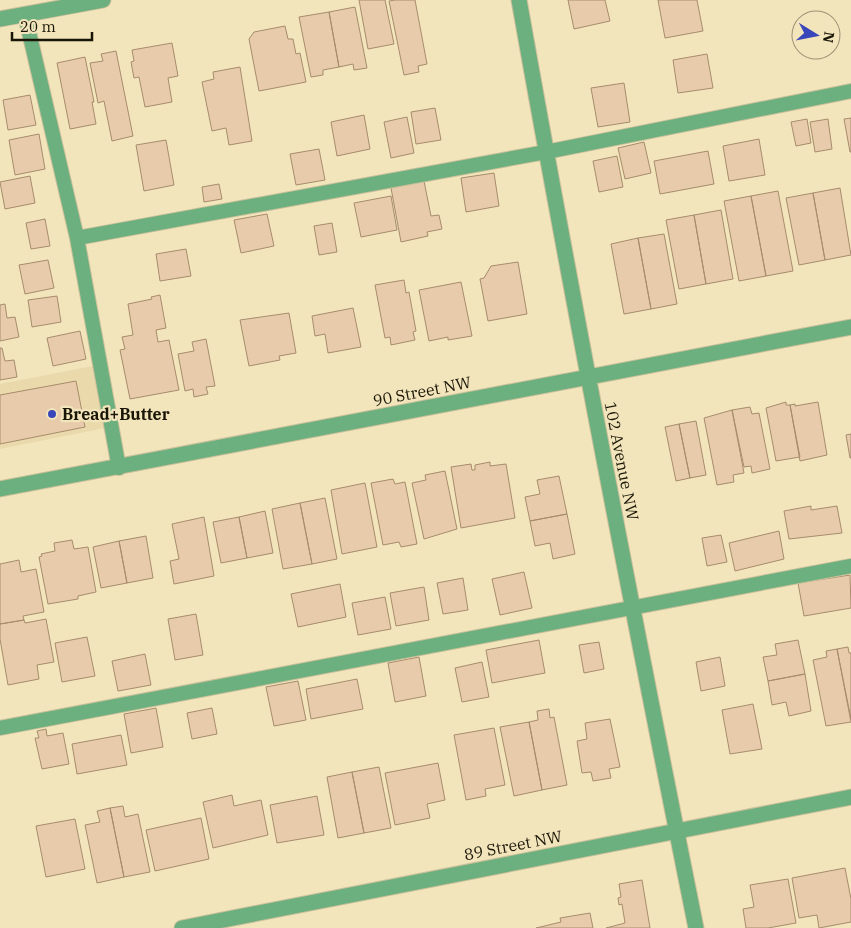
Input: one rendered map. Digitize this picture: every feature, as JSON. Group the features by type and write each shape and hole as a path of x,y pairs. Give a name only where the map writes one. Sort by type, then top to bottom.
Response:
{"street":[{"path":"0,19 103,0"},
{"name":"102 Avenue NW","path":"519,0 631,610 696,928"},
{"name":"90 Street NW","path":"0,489 119,468 588,376 851,327"},
{"name":"89 Street NW","path":"182,928 851,797"}],"lane":[{"path":"25,15 77,238 119,468"},
{"path":"77,238 546,152 851,91"},
{"path":"0,728 631,610 851,566"}],"shaded area":[{"path":"93,366 105,428 0,449 0,384"}],"building":[{"path":"359,0 385,0 394,44 368,49"},
{"path":"415,0 427,64 418,66 419,72 404,75 389,1"},
{"path":"568,0 605,0 610,21 574,29"},
{"path":"658,0 697,0 703,31 665,38"},
{"path":"355,7 367,68 354,70 353,64 339,67 329,12"},
{"path":"329,12 339,67 323,70 323,75 311,77 299,17"},
{"path":"285,26 288,39 293,39 296,54 300,53 306,82 259,91 249,39 254,32"},
{"path":"172,43 178,76 168,78 172,102 145,107 139,77 134,78 131,62 134,61 132,50"},
{"path":"116,51 133,136 112,141 104,101 98,103 90,63 103,61 101,54"},
{"path":"707,54 713,88 678,93 673,60"},
{"path":"85,57 94,102 92,102 96,124 70,129 57,63"},
{"path":"240,67 252,141 229,145 226,128 212,131 202,82 214,79 213,72"},
{"path":"624,83 630,122 598,127 591,88"},
{"path":"30,95 36,125 8,130 3,100"},
{"path":"435,108 441,140 416,144 411,112"},
{"path":"364,115 370,149 337,156 331,122"},
{"path":"407,117 414,153 391,158 384,122"},
{"path":"851,118 851,152 850,152 844,119"},
{"path":"807,119 811,143 796,146 791,122"},
{"path":"828,119 832,149 815,152 810,122"},
{"path":"39,134 45,169 15,175 9,140"},
{"path":"759,139 765,175 729,181 723,146"},
{"path":"166,140 174,185 144,191 136,145"},
{"path":"644,142 651,173 625,179 618,148"},
{"path":"319,149 325,180 296,185 290,154"},
{"path":"708,151 714,184 660,194 654,161"},
{"path":"617,156 623,187 599,192 593,161"},
{"path":"494,173 499,206 466,212 461,178"},
{"path":"30,176 35,203 5,209 0,182"},
{"path":"424,181 431,216 439,215 442,229 427,232 428,236 401,242 391,188"},
{"path":"219,184 222,199 204,202 202,187"},
{"path":"840,188 851,255 825,260 813,193"},
{"path":"778,191 793,271 766,276 751,196"},
{"path":"813,193 825,260 799,265 786,198"},
{"path":"391,196 397,230 361,237 354,203"},
{"path":"751,196 766,276 739,281 724,201"},
{"path":"721,210 733,279 706,284 694,215"},
{"path":"267,214 274,246 241,253 234,220"},
{"path":"694,215 706,284 679,289 666,220"},
{"path":"45,219 50,246 31,249 26,223"},
{"path":"332,223 337,252 319,255 314,226"},
{"path":"664,234 677,304 651,309 638,238"},
{"path":"638,238 651,309 624,314 611,244"},
{"path":"186,249 191,276 160,281 156,254"},
{"path":"48,260 54,288 25,294 19,265"},
{"path":"518,262 527,314 488,321 480,279 484,278 491,266"},
{"path":"404,280 406,293 409,292 416,331 413,332 415,340 391,345 390,337 385,338 375,285"},
{"path":"461,282 472,336 448,340 448,337 429,341 419,290"},
{"path":"160,295 166,328 156,330 158,342 169,340 179,390 130,399 120,350 125,349 122,337 133,335 128,304 152,299 151,297"},
{"path":"57,296 61,322 32,327 28,300"},
{"path":"5,304 7,318 15,317 19,337 0,341 0,305"},
{"path":"353,308 361,347 328,353 325,334 315,336 312,316"},
{"path":"289,313 296,353 279,356 280,360 249,366 240,320"},
{"path":"80,331 86,359 53,366 47,338"},
{"path":"206,339 215,386 206,387 208,394 194,397 193,389 185,391 178,354 194,351 192,342"},
{"path":"0,348 2,348 5,361 14,360 17,377 0,380"},
{"path":"76,381 85,427 0,444 0,395"},
{"path":"786,402 786,405 790,405 800,457 776,461 766,408"},
{"path":"818,402 827,455 800,461 790,405 795,404 795,406"},
{"path":"750,407 752,414 759,413 770,469 752,473 751,466 744,467 732,410"},
{"path":"732,410 744,473 733,475 734,482 717,485 704,418"},
{"path":"696,421 706,475 690,478 679,424"},
{"path":"679,424 690,478 676,481 665,427"},
{"path":"851,434 851,458 850,458 846,435"},
{"path":"490,462 490,466 506,464 515,518 461,528 451,467 471,464 472,470 475,470 475,465"},
{"path":"445,471 457,529 424,539 412,483 426,480 425,475"},
{"path":"559,476 567,514 530,521 525,497 540,494 537,480"},
{"path":"393,479 395,484 405,482 417,544 401,547 399,542 383,545 371,483"},
{"path":"365,483 377,547 342,554 331,490"},
{"path":"325,498 337,559 312,564 300,503"},
{"path":"300,503 312,564 283,569 272,509"},
{"path":"811,506 811,510 837,506 842,533 789,539 784,511"},
{"path":"265,511 273,553 247,558 239,517"},
{"path":"567,514 575,554 553,559 550,543 535,546 530,521"},
{"path":"204,517 214,576 174,584 170,561 179,559 172,524"},
{"path":"239,517 247,558 221,563 213,522"},
{"path":"779,531 784,559 735,571 729,543"},
{"path":"721,535 727,562 707,566 702,538"},
{"path":"146,536 153,578 127,583 119,541"},
{"path":"72,540 74,549 88,547 96,592 78,596 78,599 48,604 39,557 42,556 41,554 55,551 54,543"},
{"path":"119,541 127,583 101,588 93,547"},
{"path":"19,560 21,572 36,569 44,612 23,616 24,620 0,624 0,564"},
{"path":"524,572 532,608 500,615 492,579"},
{"path":"850,575 851,608 804,616 798,583"},
{"path":"463,578 468,610 443,614 437,583"},
{"path":"340,584 346,617 298,627 291,594"},
{"path":"424,587 429,620 396,626 390,593"},
{"path":"385,597 391,629 358,635 352,603"},
{"path":"196,614 203,655 175,660 168,619"},
{"path":"46,619 54,662 37,665 39,679 8,685 0,639 0,624 24,620 25,623"},
{"path":"87,637 95,676 62,682 55,643"},
{"path":"539,640 545,673 492,683 486,650"},
{"path":"798,640 805,674 768,681 763,657 777,655 775,644"},
{"path":"599,642 604,669 584,673 579,645"},
{"path":"848,647 849,653 851,653 851,719 837,649"},
{"path":"837,649 851,722 826,726 813,660 827,657 826,651"},
{"path":"145,654 151,685 118,691 112,661"},
{"path":"419,657 426,696 395,702 388,663"},
{"path":"720,657 725,686 701,691 696,662"},
{"path":"482,662 489,697 462,702 455,668"},
{"path":"805,674 811,711 789,716 786,702 772,705 768,681"},
{"path":"357,679 363,709 311,719 306,689"},
{"path":"298,681 306,720 274,726 266,687"},
{"path":"753,704 762,749 730,754 722,710"},
{"path":"156,708 163,747 131,753 124,714"},
{"path":"212,708 217,734 192,739 187,713"},
{"path":"549,709 550,718 554,717 567,785 542,790 529,722 538,720 537,711"},
{"path":"610,719 620,767 609,769 611,778 593,781 591,772 582,773 577,741 587,739 585,723"},
{"path":"529,722 542,790 514,796 500,727"},
{"path":"494,728 505,785 485,789 486,796 466,800 454,735"},
{"path":"46,729 47,736 63,733 69,764 42,769 35,738 39,738 37,731"},
{"path":"121,735 127,765 77,774 72,744"},
{"path":"438,763 445,800 427,804 430,818 395,825 385,773"},
{"path":"379,767 391,828 364,833 352,772"},
{"path":"352,772 364,833 338,838 327,777"},
{"path":"232,795 234,806 261,800 268,835 213,848 203,802"},
{"path":"317,796 324,835 277,843 270,805"},
{"path":"123,806 125,817 138,814 150,872 124,877 110,808"},
{"path":"110,808 124,877 97,883 85,825 100,822 97,811"},
{"path":"201,818 209,859 155,871 146,830"},
{"path":"75,819 85,869 46,877 36,826"},
{"path":"845,868 851,899 851,922 819,928 817,915 799,918 792,878"},
{"path":"788,879 796,923 768,928 746,928 743,909 754,907 750,885"},
{"path":"642,880 650,928 606,928 625,923 622,904 619,905 618,898 621,897 619,884"},
{"path":"590,913 593,928 536,928 561,922 560,918"}],"place":[{"name":"Bread+Butter","path":"52,414"}]}
